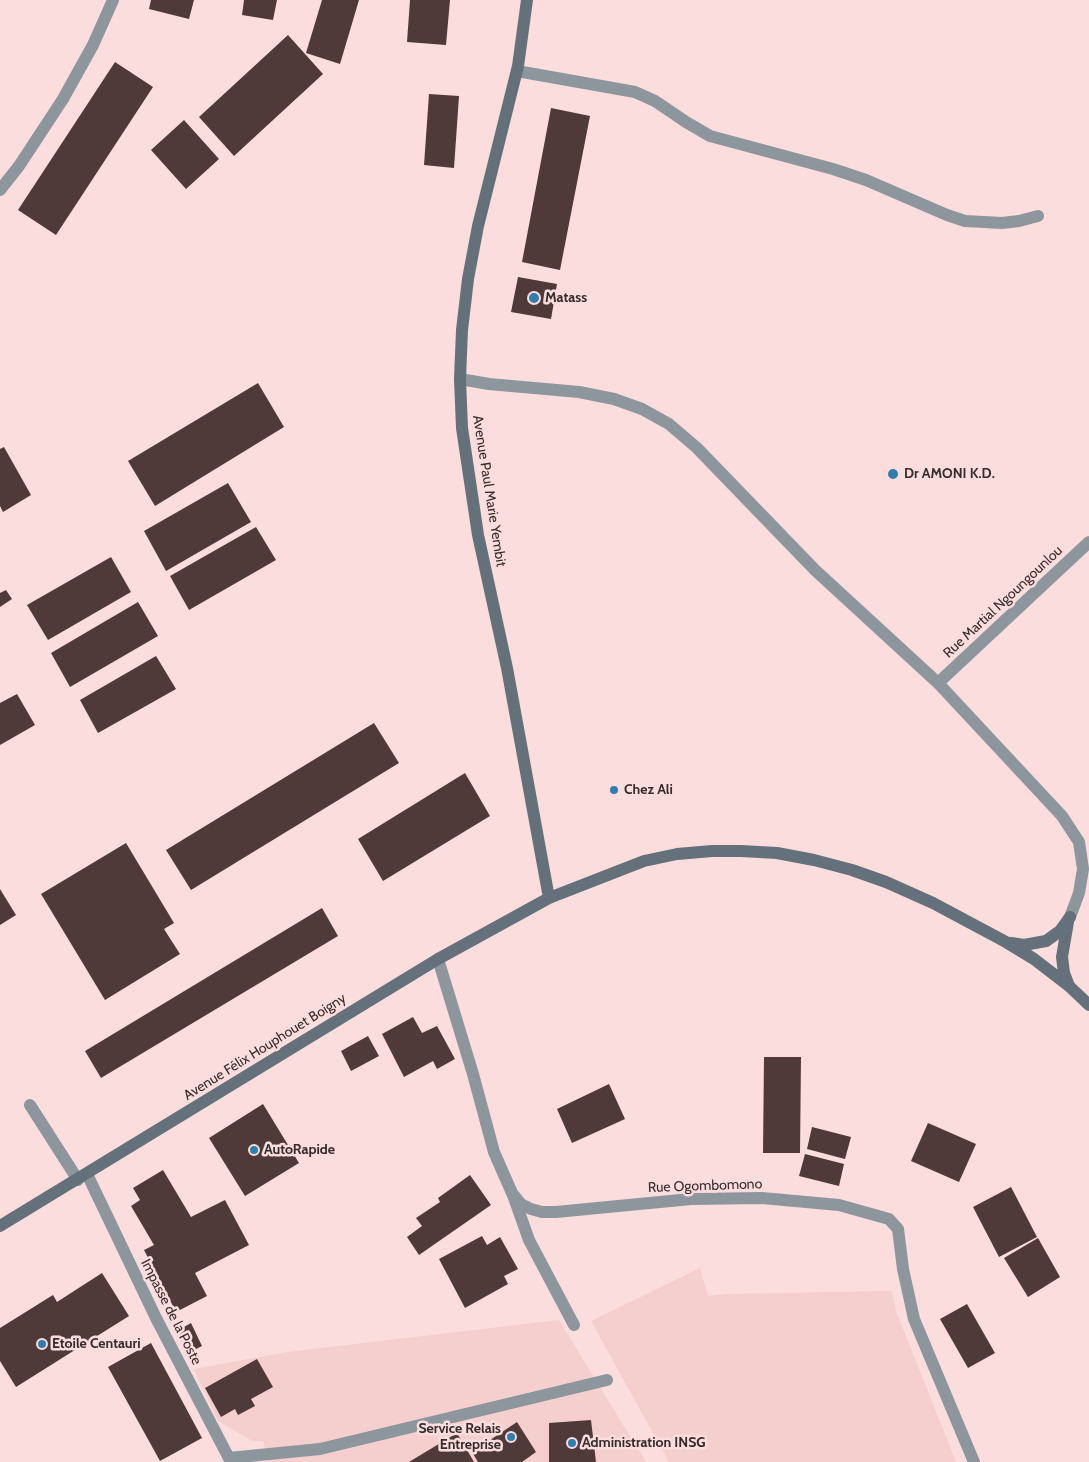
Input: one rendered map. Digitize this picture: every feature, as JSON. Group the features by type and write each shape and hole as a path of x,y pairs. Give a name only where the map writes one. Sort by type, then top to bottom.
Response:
{"main road":[{"name":"Avenue Paul Marie Yembit","path":"527,0 517,71 478,226 468,279 462,330 460,379 462,428 478,535 507,668 549,898"},
{"name":"Avenue Félix Houphouet Boigny","path":"0,1226 438,959 549,898 644,861 677,854 712,851 777,853 852,870 886,882 933,903 1006,942 1034,959 1069,986 1089,1005"},
{"path":"1006,942 1024,944 1046,941 1060,931 1070,917"},
{"path":"1069,986 1064,973 1062,957 1070,917"}],"street":[{"path":"0,190 19,166 63,99 93,45 113,0"},
{"path":"517,71 635,92 655,101 710,136 833,169 866,180 965,221 1002,223 1038,216"},
{"path":"460,379 489,384 579,392 614,399 642,410 668,424 696,448 815,570 938,683 1062,816 1079,842 1083,869 1080,893 1070,917"},
{"name":"Rue Martial Ngoungounlou","path":"938,683 1089,542"},
{"name":"Rue Ogombomono","path":"438,959 473,1074 494,1152 512,1193 521,1204 542,1212 692,1199 762,1198 839,1205 888,1219 898,1229 903,1269 914,1319 974,1462"},
{"name":"Impasse de la Poste","path":"30,1105 82,1177 230,1460"},
{"path":"512,1193 529,1240 574,1325"},
{"path":"230,1460 320,1449 607,1380"}],"shaded area":[{"path":"700,1268 708,1296 726,1294 892,1291 896,1311 956,1462 669,1462 591,1321"},
{"path":"559,1320 646,1462 268,1462 263,1441 252,1441 218,1421 194,1369 287,1352"}],"building":[{"path":"151,0 194,0 189,19 149,9"},
{"path":"244,0 277,0 273,20 242,15"},
{"path":"322,0 359,0 340,64 306,53"},
{"path":"410,0 450,0 446,45 407,42"},
{"path":"288,35 323,74 234,156 199,117"},
{"path":"115,62 153,87 56,235 18,210"},
{"path":"429,94 459,96 454,168 424,165"},
{"path":"551,108 590,116 560,270 522,262"},
{"path":"184,120 219,159 186,189 151,150"},
{"name":"Matass","path":"518,277 557,284 551,319 511,312"},
{"path":"258,383 284,427 155,506 128,461"},
{"path":"4,447 31,495 3,512 0,506 0,449"},
{"path":"228,483 251,522 166,571 144,531"},
{"path":"256,527 276,560 189,610 170,576"},
{"path":"111,557 131,592 48,640 27,605"},
{"path":"6,590 12,599 0,607 0,593"},
{"path":"138,602 158,636 70,687 51,653"},
{"path":"156,656 176,689 98,733 80,700"},
{"path":"17,694 35,725 0,745 0,703"},
{"path":"374,723 399,763 191,890 166,850"},
{"path":"465,773 490,816 383,881 358,839"},
{"path":"126,843 174,923 164,929 180,954 105,1000 41,894"},
{"path":"0,889 16,915 0,925"},
{"path":"322,908 338,936 101,1078 85,1051"},
{"path":"413,1017 422,1033 437,1026 455,1059 437,1069 433,1061 404,1077 382,1034"},
{"path":"368,1036 379,1056 351,1071 341,1051"},
{"path":"764,1057 801,1057 800,1153 763,1153"},
{"path":"609,1084 625,1119 572,1143 557,1109"},
{"name":"AutoRapide","path":"263,1104 299,1163 245,1196 209,1138"},
{"path":"928,1123 976,1144 959,1182 911,1161"},
{"path":"812,1127 851,1137 845,1159 807,1149"},
{"path":"805,1154 844,1164 839,1186 799,1176"},
{"path":"163,1170 191,1217 225,1200 249,1245 195,1273 207,1296 176,1312 144,1250 154,1245 131,1206 140,1200 133,1188"},
{"path":"470,1175 491,1205 419,1255 407,1237 422,1226 416,1218 440,1202 438,1198"},
{"path":"1011,1187 1037,1237 999,1257 973,1207"},
{"path":"482,1236 487,1245 500,1237 518,1269 504,1276 508,1284 465,1308 439,1259"},
{"path":"1038,1238 1060,1277 1028,1297 1004,1258"},
{"name":"Etoile Centauri","path":"102,1273 129,1316 16,1387 0,1361 0,1328 53,1295 57,1302"},
{"path":"967,1304 995,1353 968,1368 940,1319"},
{"path":"191,1323 202,1346 188,1353 177,1331"},
{"path":"151,1343 202,1438 160,1461 108,1367"},
{"path":"257,1359 273,1387 251,1399 255,1406 238,1415 235,1409 221,1417 205,1388"},
{"name":"Administration INSG","path":"591,1420 596,1462 549,1462 549,1423"},
{"name":"Service Relais Entreprise","path":"517,1422 536,1452 522,1462 478,1462 472,1452"},
{"path":"457,1433 474,1462 409,1462"}],"place":[{"name":"Matass","path":"534,298"},
{"name":"Dr AMONI K.D.","path":"893,474"},
{"name":"Chez Ali","path":"614,790"},
{"name":"AutoRapide","path":"254,1150"},
{"name":"Etoile Centauri","path":"42,1344"},
{"name":"Service Relais Entreprise","path":"511,1437"},
{"name":"Administration INSG","path":"572,1443"}]}
